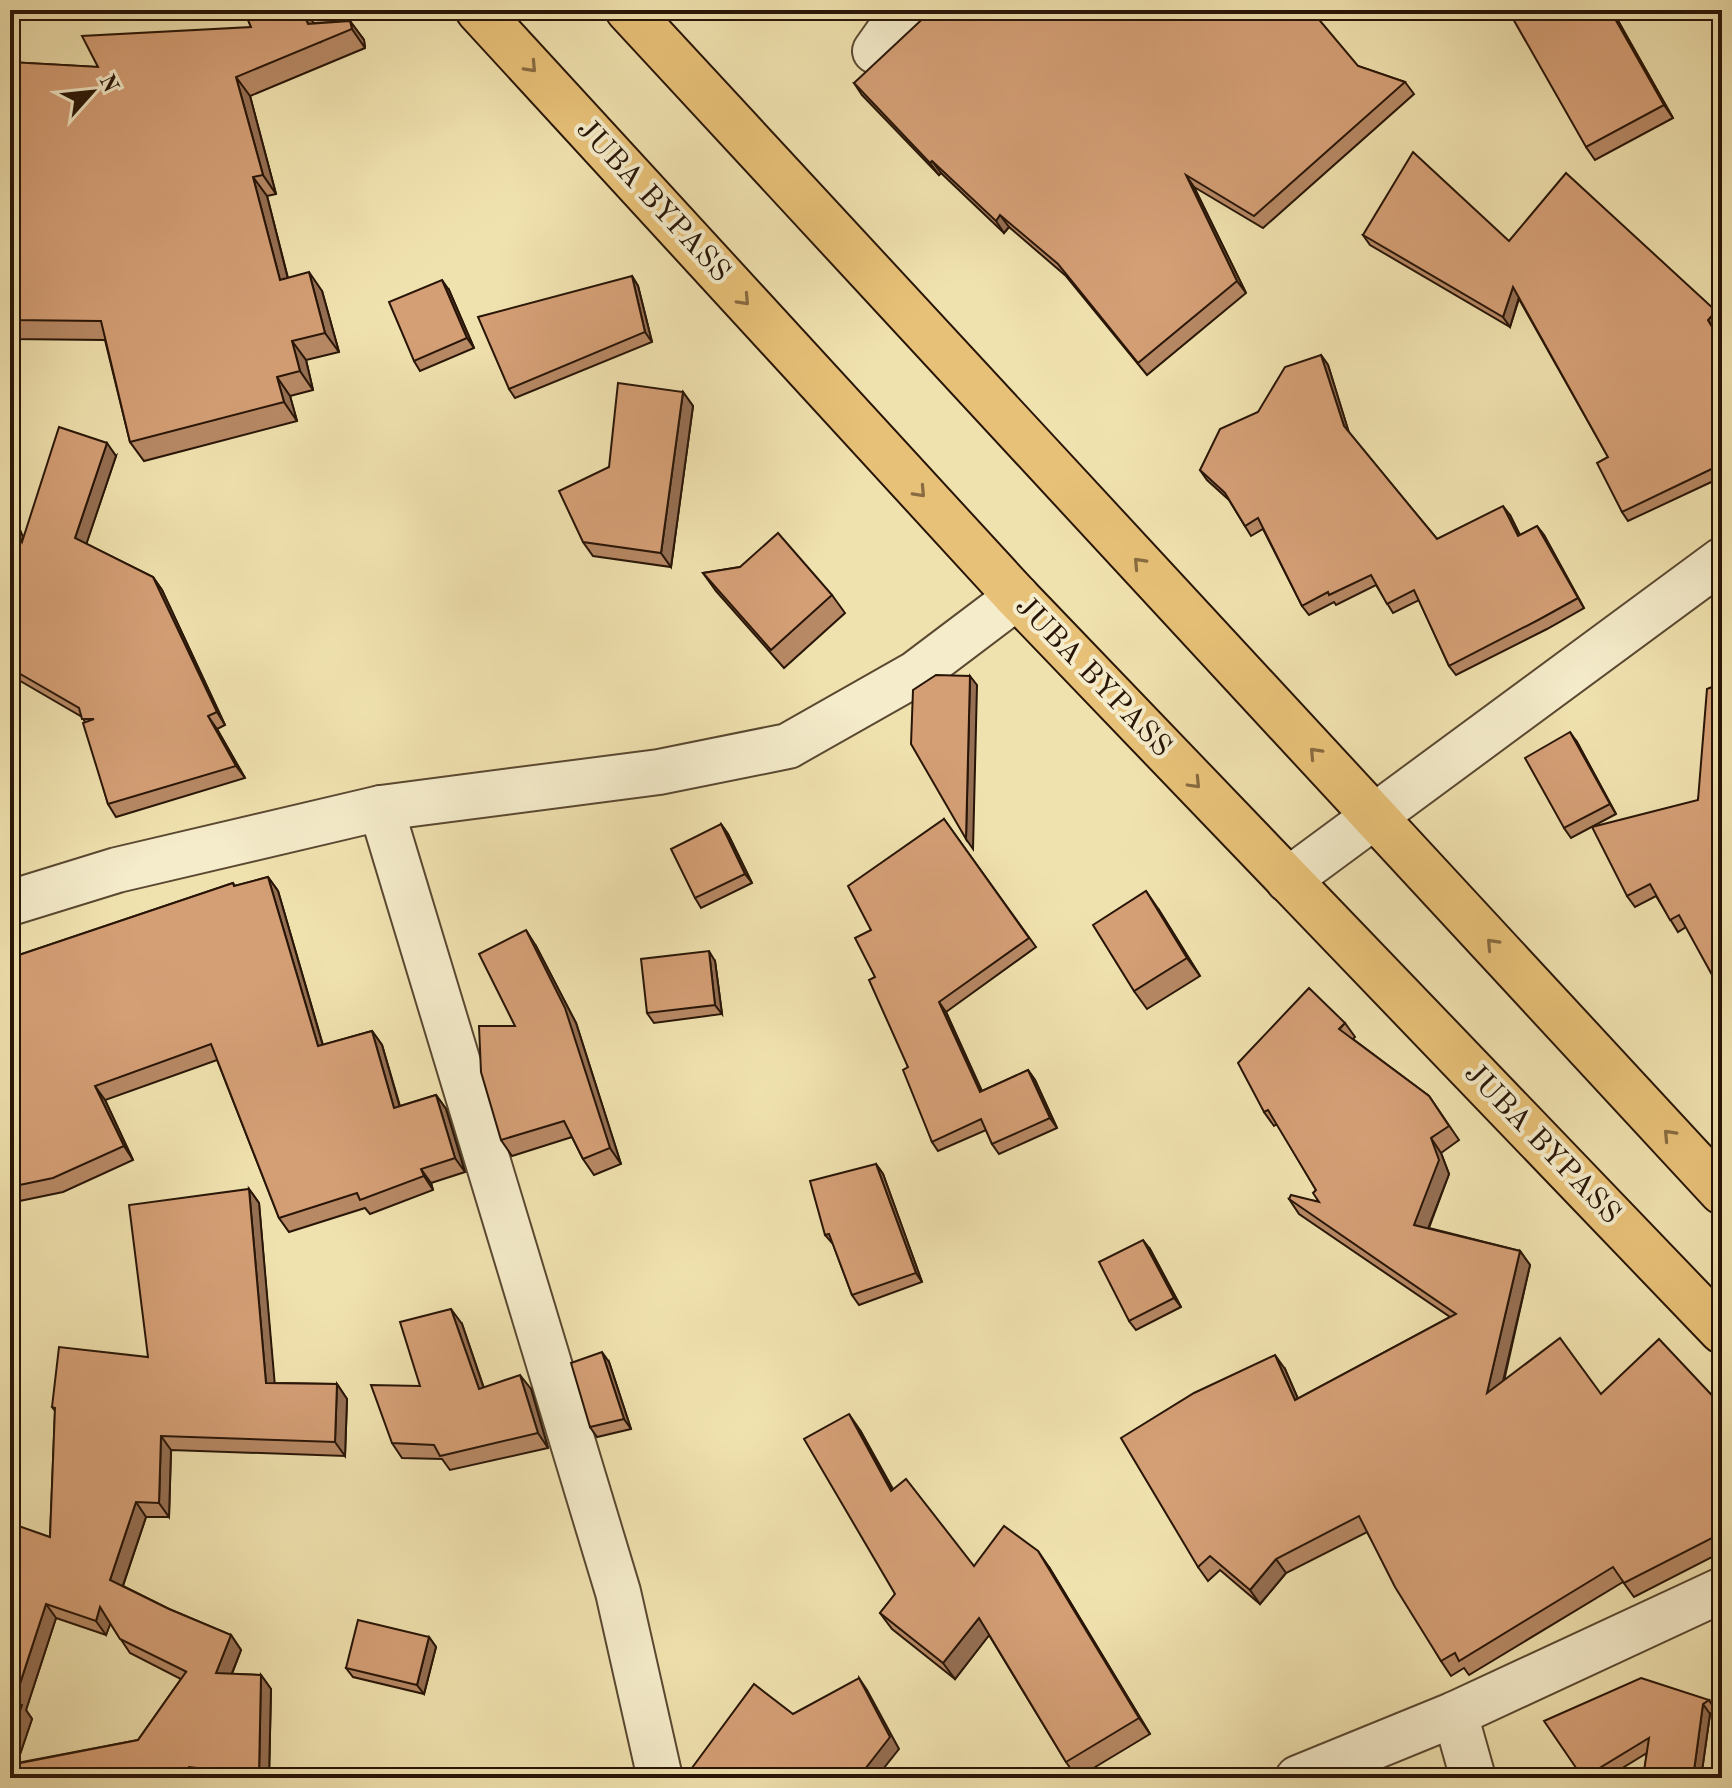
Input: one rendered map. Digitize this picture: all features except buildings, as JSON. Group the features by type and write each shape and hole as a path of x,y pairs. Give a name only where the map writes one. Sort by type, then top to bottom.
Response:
{"main road":[{"name":"JUBA BYPASS","path":"478,10 1017,597 1722,1331"},
{"path":"628,10 1722,1192"}],"street":[{"path":"875,51 904,10"},
{"path":"1288,880 1722,560"},
{"path":"10,903 117,870 381,808 659,772 788,746 915,674 1017,597"},
{"path":"381,808 618,1592 660,1778"},
{"path":"1298,1778 1455,1714 1722,1590"},
{"path":"1455,1714 1473,1778"}]}
